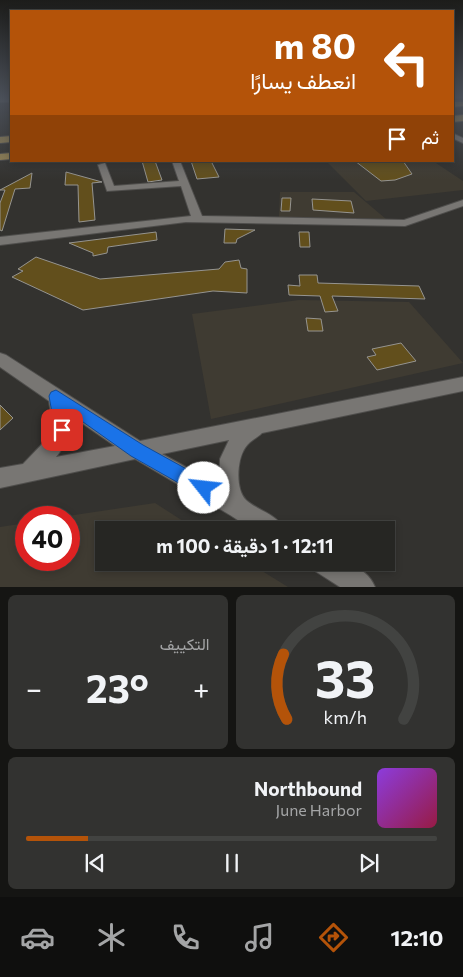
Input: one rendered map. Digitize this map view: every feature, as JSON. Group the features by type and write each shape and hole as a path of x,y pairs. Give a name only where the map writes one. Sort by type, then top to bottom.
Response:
{"street":[{"path":"176,162 198,219"},
{"path":"102,166 112,190 184,182"},
{"path":"0,241 198,219 405,223 419,220 463,203"},
{"path":"0,359 137,450 259,521"},
{"path":"0,478 463,384"},
{"path":"29,472 53,447 62,430 61,412 56,396"},
{"path":"238,507 230,494 227,481 230,460 237,441 257,426"},
{"path":"338,571 362,587"}],"shaded area":[{"path":"327,162 434,162 463,181 463,190 366,201"},
{"path":"280,192 354,192 386,219 279,217"},
{"path":"299,300 409,302 463,363 211,419 192,314"},
{"path":"155,503 183,521 95,521 95,571 262,571 288,587 0,587 0,527 15,525 15,571 80,571 80,514"}],"building":[{"path":"142,162 155,162 162,180 148,182"},
{"path":"191,162 212,162 219,177 197,179"},
{"path":"356,162 404,162 412,174 395,180 381,181"},
{"path":"66,172 102,182 92,183 95,220 79,222 78,185 65,185"},
{"path":"32,173 30,188 15,189 2,231 0,230 0,203 5,190 0,190"},
{"path":"282,198 291,198 290,211 281,211"},
{"path":"312,199 351,201 354,213 313,210"},
{"path":"225,229 255,230 237,239 236,243 224,243"},
{"path":"156,232 157,240 108,247 107,253 93,256 93,253 69,243"},
{"path":"299,232 309,232 310,247 300,247"},
{"path":"36,257 100,279 219,269 225,262 239,260 241,268 247,269 247,293 213,291 83,310 12,277 23,271 18,269"},
{"path":"299,275 317,275 318,283 419,286 425,299 332,296 338,311 325,312 320,296 289,295 288,285 300,286"},
{"path":"306,318 321,319 323,331 308,331"},
{"path":"401,343 416,361 377,370 367,357 376,355 372,349"},
{"path":"0,405 13,418 0,430"}],"route":[{"path":"62,430 61,412 56,396 137,450 204,488"}]}
